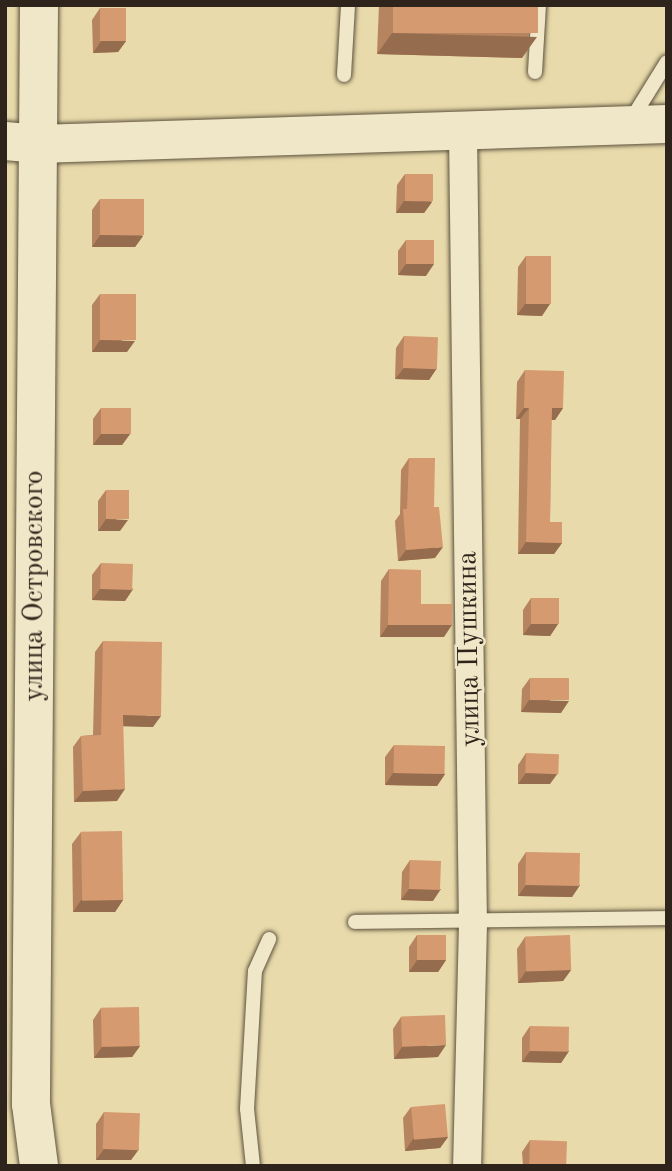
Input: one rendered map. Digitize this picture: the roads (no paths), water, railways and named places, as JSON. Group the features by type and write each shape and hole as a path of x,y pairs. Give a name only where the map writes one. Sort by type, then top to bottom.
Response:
{"street":[{"name":"улица Островского","path":"39,5 22,143 31,1104 39,1166"},
{"path":"22,143 667,124"},
{"name":"улица Пушкина","path":"463,132 473,924 467,1166"}],"lane":[{"path":"344,75 348,5"},
{"path":"535,72 538,5"},
{"path":"627,127 667,62"},
{"path":"355,922 473,924 667,918"},
{"path":"253,1166 247,1110 255,971 270,939"}]}
